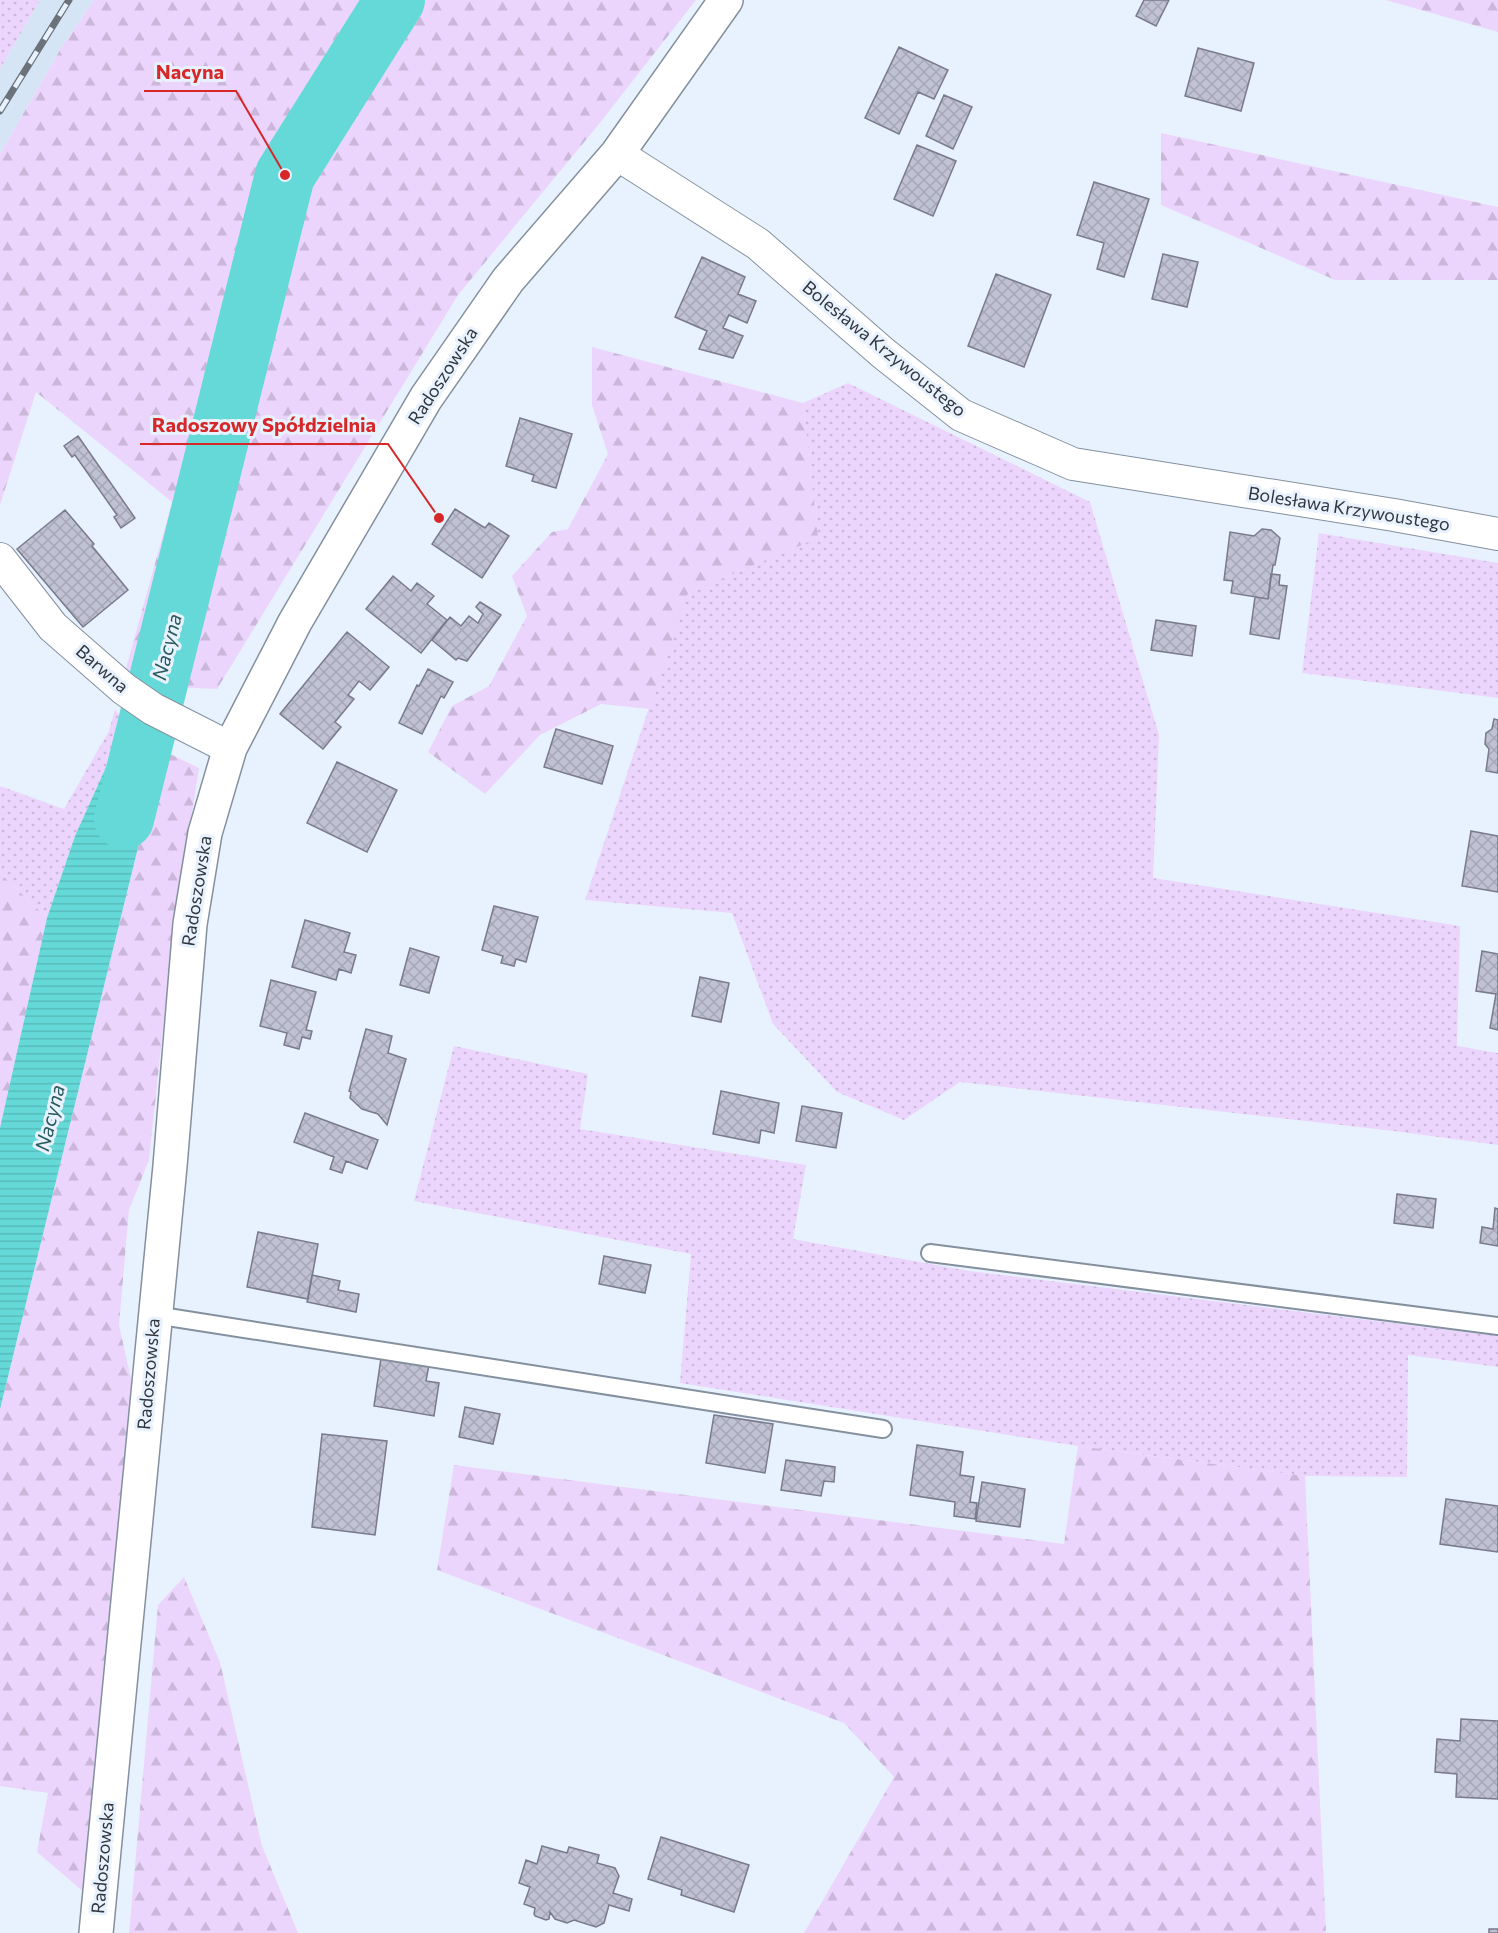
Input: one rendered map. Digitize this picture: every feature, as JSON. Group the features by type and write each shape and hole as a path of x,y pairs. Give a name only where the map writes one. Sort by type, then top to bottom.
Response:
{"street":[{"name":"Radoszowska","path":"96,1933 171,1154 190,924 205,833 230,748 295,622 426,398 508,280 617,154 726,0"},
{"name":"Bolesława Krzywoustego","path":"617,154 758,244 883,353 961,415 1073,464 1394,515 1498,534"},
{"name":"Barwna","path":"0,560 53,627 124,689 153,709 230,748"}],"lane":[{"path":"930,1253 1498,1326"},
{"path":"155,1315 884,1430"}],"shaded area":[{"path":"40,0 94,0 60,50 0,154 0,69"}],"green space":[{"path":"0,0 40,0 0,69"},
{"path":"94,0 382,0 276,169 152,677 125,672 172,502 36,392 0,505 0,154 60,50"},
{"path":"408,0 696,0 599,124 458,295 217,689 169,687 296,181"},
{"path":"1386,0 1498,0 1498,32"},
{"path":"1161,133 1498,207 1498,280 1335,280 1161,205"},
{"path":"592,347 803,403 818,538 688,593 649,709 601,704 540,735 485,794 428,752 452,706 489,686 527,616 512,576 552,532 568,529 608,454 592,405"},
{"path":"848,383 1090,502 1159,735 1153,878 1460,926 1457,1046 1498,1053 1498,1145 1394,1131 960,1082 904,1120 837,1092 773,1024 732,913 585,900 687,593 817,538 803,403"},
{"path":"1319,533 1498,563 1498,698 1302,673"},
{"path":"115,709 125,725 75,836 47,918 0,873 0,786 64,809 109,731"},
{"path":"162,750 199,768 174,926 149,1160 129,1210 119,1325 133,1388 86,1894 37,1852 48,1793 0,1786 0,1409"},
{"path":"0,873 47,918 0,1129"},
{"path":"454,1046 588,1074 580,1129 806,1165 793,1239 969,1271 1498,1336 1498,1367 1408,1355 1407,1477 1305,1476 1078,1446 680,1383 691,1254 414,1201"},
{"path":"1078,1446 1305,1476 1326,1933 804,1933 894,1777 844,1723 437,1570 454,1465 1064,1544"},
{"path":"184,1577 220,1662 262,1846 298,1933 129,1933 158,1605"}],"water":[{"path":"125,725 162,750 0,1409 0,1128 47,918 75,836"}],"building":[{"path":"1144,0 1169,0 1156,26 1136,16"},
{"path":"899,47 948,70 934,99 918,92 899,134 865,118"},
{"path":"1198,48 1254,63 1241,111 1185,96"},
{"path":"944,95 972,107 953,149 926,136"},
{"path":"917,145 956,161 933,216 894,199"},
{"path":"1094,182 1149,199 1124,277 1097,269 1104,243 1077,235"},
{"path":"1163,254 1198,262 1187,307 1152,299"},
{"path":"702,257 745,277 738,294 756,301 747,323 729,315 723,328 743,336 733,358 699,349 707,331 675,317"},
{"path":"996,274 1051,295 1024,367 968,346"},
{"path":"520,418 572,434 556,488 532,481 534,475 506,466"},
{"path":"78,436 135,518 121,528 114,517 117,515 75,455 72,457 64,446"},
{"path":"455,509 485,528 489,523 509,536 482,578 432,544"},
{"path":"65,510 128,590 83,627 17,549"},
{"path":"1262,529 1271,530 1280,538 1268,599 1231,593 1233,581 1224,580 1230,532 1254,536"},
{"path":"1271,574 1280,575 1279,585 1287,586 1279,639 1250,634 1255,597 1268,599"},
{"path":"393,576 411,591 417,583 434,596 427,604 447,620 421,653 366,609"},
{"path":"480,602 501,615 467,661 458,658 456,660 432,640 450,617 461,626 469,616 478,623 483,614 476,607"},
{"path":"1156,620 1196,626 1192,656 1151,650"},
{"path":"347,632 389,667 370,690 359,681 348,695 354,699 335,722 341,727 323,749 280,714"},
{"path":"428,669 453,682 444,698 441,696 422,734 399,723 417,685 419,686"},
{"path":"1494,719 1498,720 1498,773 1486,771 1489,749 1485,744 1486,733 1492,729"},
{"path":"556,729 613,746 602,784 544,767"},
{"path":"337,762 397,790 367,852 307,823"},
{"path":"1471,831 1498,836 1498,892 1462,886"},
{"path":"494,906 538,917 526,962 516,959 514,966 501,963 503,956 482,950"},
{"path":"305,920 350,933 344,952 356,955 351,973 339,969 336,980 292,967"},
{"path":"410,948 439,957 429,993 400,985"},
{"path":"1482,951 1498,954 1498,1030 1490,1028 1496,994 1476,991"},
{"path":"700,977 729,983 721,1022 692,1016"},
{"path":"271,980 316,992 306,1030 312,1031 310,1039 302,1037 299,1049 284,1045 287,1033 260,1026"},
{"path":"366,1029 392,1036 388,1053 406,1059 387,1125 378,1114 362,1109 350,1098 351,1092 349,1091"},
{"path":"721,1091 779,1103 774,1133 761,1130 759,1143 713,1134"},
{"path":"802,1106 842,1113 836,1148 796,1141"},
{"path":"305,1113 378,1140 367,1169 346,1161 342,1173 330,1169 334,1157 294,1142"},
{"path":"1397,1194 1436,1199 1433,1228 1394,1223"},
{"path":"1495,1208 1498,1209 1498,1246 1480,1243 1482,1227 1493,1229"},
{"path":"258,1232 318,1244 308,1299 247,1287"},
{"path":"604,1256 651,1265 645,1293 599,1284"},
{"path":"312,1275 340,1281 338,1290 359,1294 356,1312 307,1302"},
{"path":"381,1358 429,1365 426,1381 439,1383 434,1416 374,1406"},
{"path":"465,1407 500,1414 493,1444 459,1437"},
{"path":"714,1415 773,1424 765,1473 706,1463"},
{"path":"322,1434 387,1441 375,1535 312,1527"},
{"path":"917,1445 963,1452 960,1475 974,1477 970,1502 977,1503 975,1519 954,1516 955,1502 910,1495"},
{"path":"786,1460 835,1467 834,1482 824,1481 821,1496 781,1490"},
{"path":"982,1482 1025,1489 1020,1527 976,1521"},
{"path":"1446,1499 1498,1506 1498,1552 1440,1544"},
{"path":"1461,1719 1498,1721 1498,1799 1456,1797 1457,1774 1435,1772 1437,1739 1460,1741"},
{"path":"661,1837 749,1865 734,1912 681,1895 682,1890 648,1879"},
{"path":"542,1846 567,1853 569,1847 599,1855 597,1863 615,1868 619,1876 613,1893 632,1899 629,1911 609,1905 604,1923 596,1927 574,1920 567,1923 555,1919 550,1912 549,1919 546,1920 535,1916 535,1908 524,1904 530,1887 519,1883 526,1860 537,1864"},
{"path":"1489,1929 1498,1929 1498,1933 1489,1933"}],"waterway":[{"name":"Nacyna","path":"124,819 285,175 395,0"}],"railway":[{"path":"0,111 69,0"}],"place":[{"name":"Nacyna","path":"285,175"},
{"name":"Radoszowy Spółdzielnia","path":"439,518"}]}
